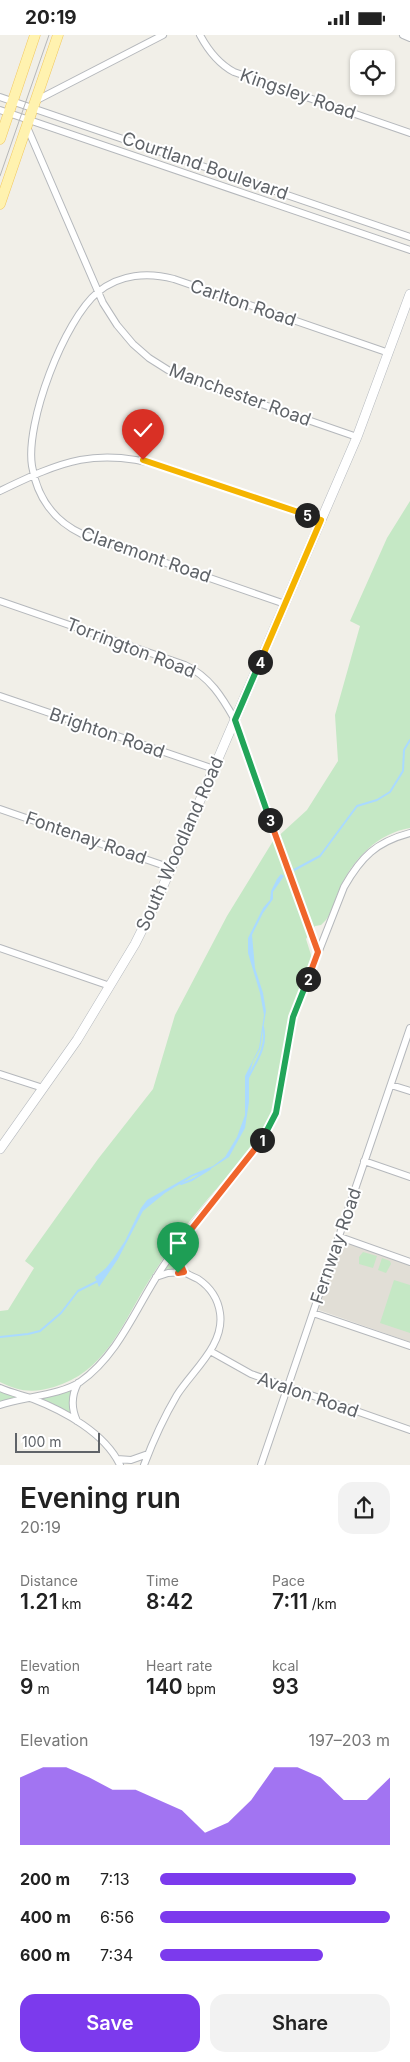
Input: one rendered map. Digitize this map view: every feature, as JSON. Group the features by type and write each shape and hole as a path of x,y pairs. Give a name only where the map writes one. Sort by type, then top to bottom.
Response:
{"main road":[{"path":"0,139 4,112 13,101 36,35"},
{"path":"0,204 58,35"}],"street":[{"path":"34,105 163,35"},
{"name":"Kingsley Road","path":"200,35 218,61 234,72 410,133"},
{"path":"403,35 410,37"},
{"name":"Courtland Boulevard","path":"0,97 34,105 64,119 410,237 408,249 60,131 28,123 4,112"},
{"path":"60,131 64,119"},
{"name":"Manchester Road","path":"28,123 98,292 109,313 125,335 141,352 158,364 195,381 357,437"},
{"path":"250,195 255,183"},
{"name":"Carlton Road","path":"34,474 31,457 33,434 50,374 77,316 87,302 112,283 137,275 167,277 389,353"},
{"name":"South Woodland Road","path":"0,1149 77,1040 135,944 172,868 357,437 410,294"},
{"path":"0,491 34,474 76,460 96,457 130,458 166,467 321,520"},
{"name":"Claremont Road","path":"34,474 39,491 52,512 63,524 74,530 285,604"},
{"name":"Torrington Road","path":"0,601 192,668 217,689 235,720 318,952"},
{"name":"Brighton Road","path":"0,696 214,769"},
{"name":"Fontenay Road","path":"0,809 172,868"},
{"path":"0,1405 32,1398 78,1383 96,1368 114,1348 155,1278 178,1246 254,1151 271,1124 278,1103 293,1017 344,887 354,870 366,856 381,844 410,833"},
{"path":"0,948 110,986"},
{"name":"Fernway Road","path":"262,1464 410,1028"},
{"path":"0,1074 43,1088"},
{"path":"391,1085 410,1091"},
{"path":"364,1161 410,1177"},
{"path":"340,1237 410,1262"},
{"path":"144,1465 177,1395 210,1351 218,1336 221,1325 219,1307 212,1291 184,1272 179,1261 178,1246"},
{"path":"155,1278 168,1273 184,1272"},
{"path":"313,1313 410,1346"},
{"name":"Avalon Road","path":"210,1351 246,1372 410,1430"},
{"path":"77,1421 72,1401 78,1383"},
{"path":"0,1387 32,1398 77,1421 98,1438 119,1461 131,1460 148,1454"}],"shaded area":[{"path":"341,1242 410,1264 410,1342 319,1310 318,1307"}],"green space":[{"path":"410,501 410,828 387,835 359,858 345,877 326,920 321,925 315,926 306,939 312,958 311,964 295,1004 286,1035 275,1106 268,1124 245,1156 200,1208 178,1237 109,1346 86,1371 54,1387 27,1391 0,1382 0,1311 8,1310 34,1268 25,1261 98,1159 153,1089 175,1015 227,916 273,841 307,810 338,761 335,715 360,626 350,621 387,538"},
{"path":"177,1246 184,1272 161,1275"},
{"path":"363,1252 377,1256 373,1268 359,1264 359,1257"},
{"path":"382,1258 390,1261 391,1264 386,1273 378,1270"},
{"path":"394,1280 410,1285 410,1333 380,1323"},
{"path":"78,1383 74,1392 77,1421 32,1398"},
{"path":"0,1388 32,1398 0,1405"}],"water":[{"path":"281,874 284,876 273,892 273,899 263,913 252,935 255,968 263,993 266,1011 260,1049 253,1061 249,1076 249,1102 245,1128 229,1157 204,1173 193,1176 165,1193 143,1211 118,1259 99,1287 95,1277 113,1259 147,1200 191,1175 213,1166 225,1157 237,1137 245,1115 245,1076 259,1048 264,1015 260,993 248,953 248,938 263,908 270,900 271,891"}],"waterway":[{"path":"294,870 320,856 357,806 377,800 390,792 403,771 404,750 410,740"},
{"path":"248,1078 263,1047 263,1027"},
{"path":"181,1184 192,1180 210,1169"},
{"path":"0,1337 40,1331 61,1313 78,1291 98,1281"}],"tram line":[{"path":"0,176 49,35"}],"route":[{"path":"143,460 321,520 235,720 318,952 293,1017 276,1113 263,1139 178,1246 177,1253 184,1272 178,1273"}]}
